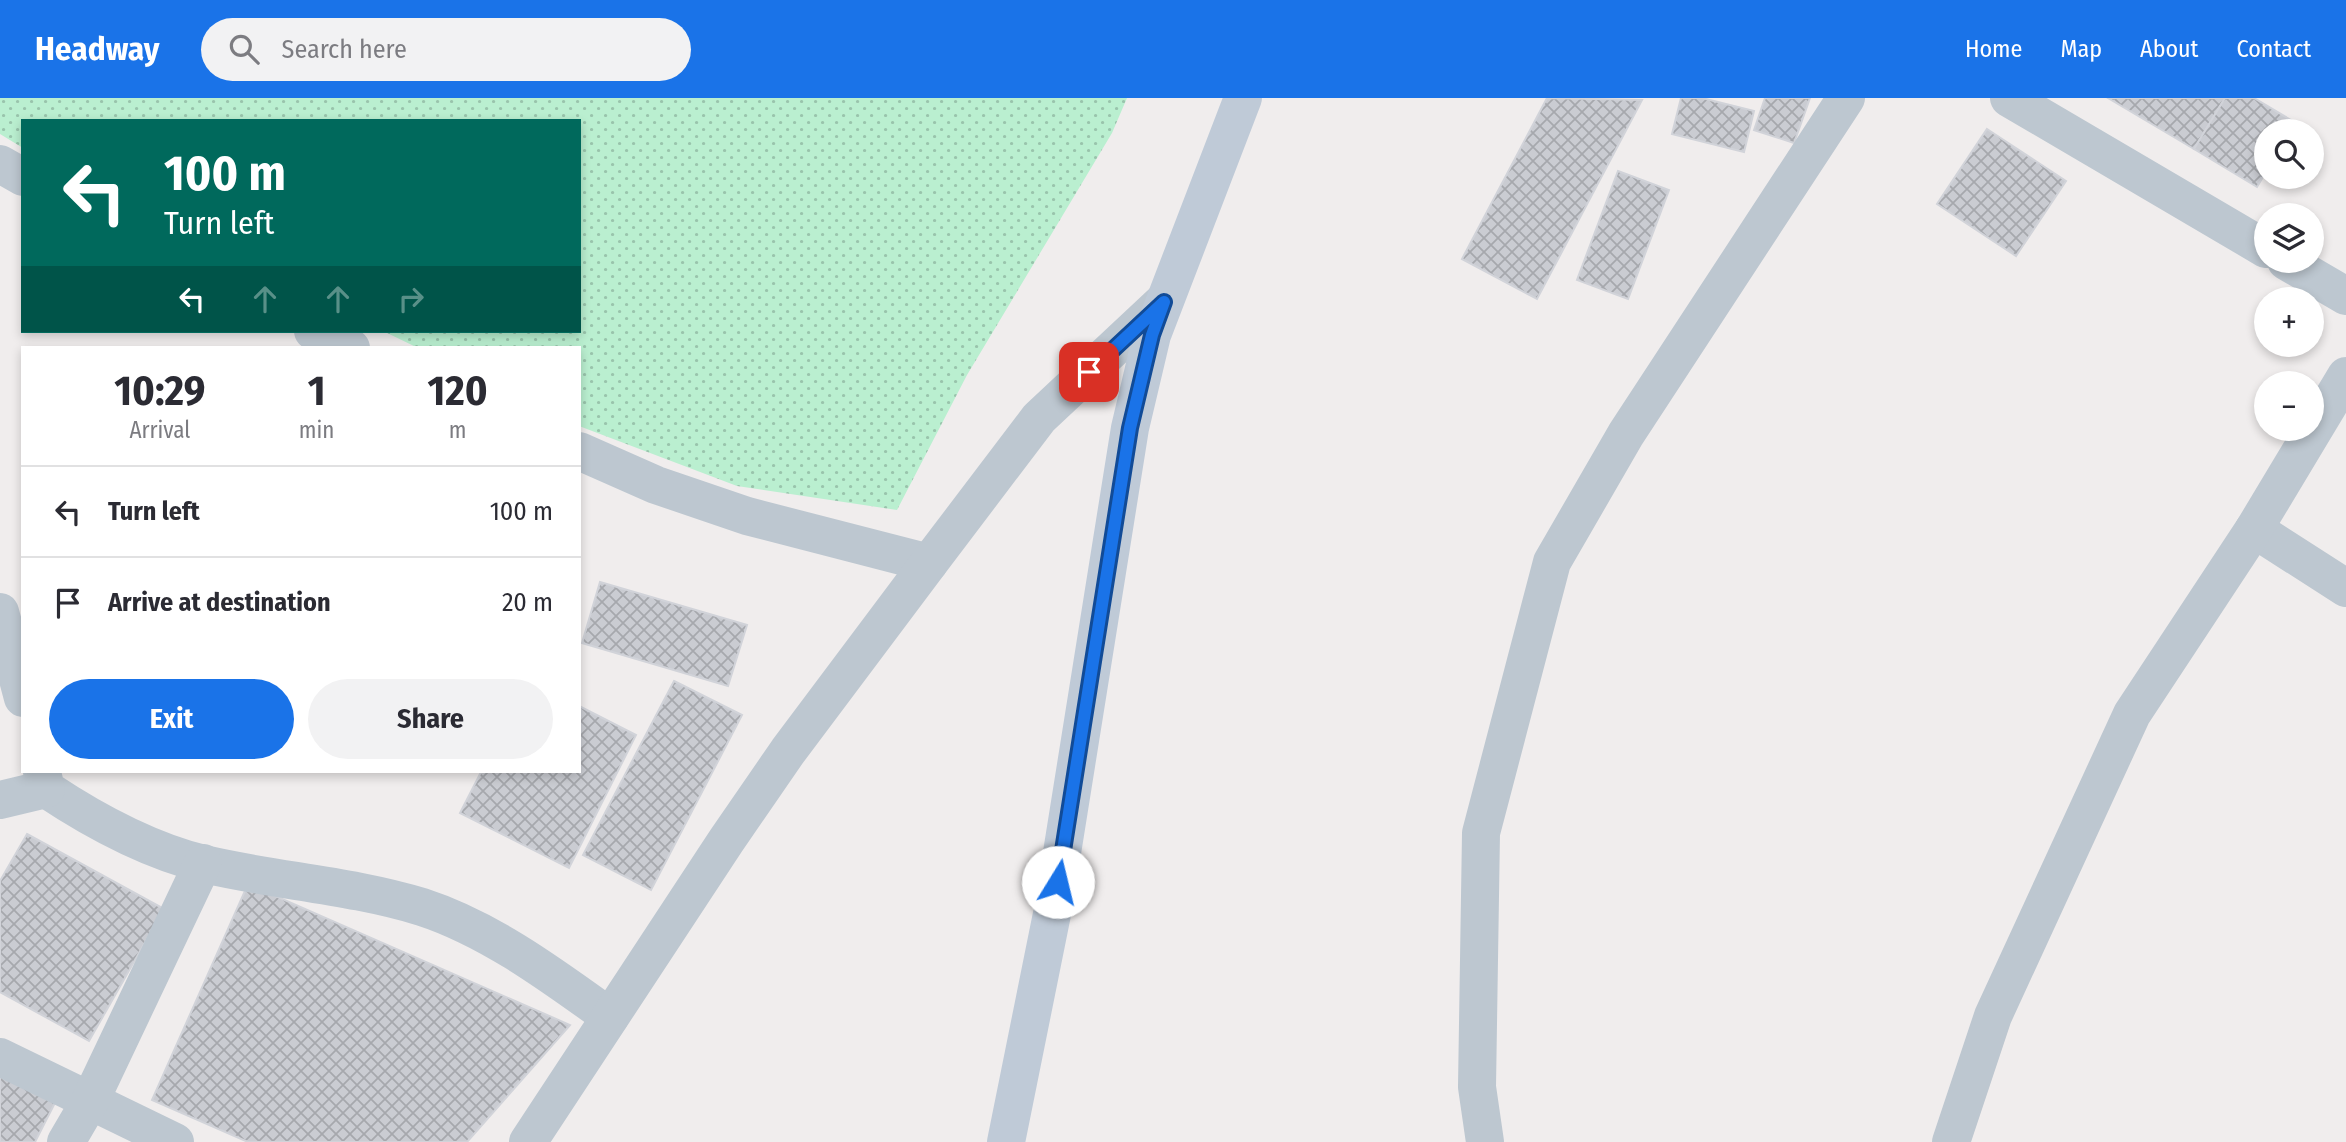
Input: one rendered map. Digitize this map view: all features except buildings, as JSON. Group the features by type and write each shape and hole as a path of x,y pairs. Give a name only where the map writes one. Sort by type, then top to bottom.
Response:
{"street":[{"path":"1006,1142 1053,909 1130,428 1152,335 1243,98"},
{"path":"1485,1142 1477,1087 1480,833 1552,562 1626,434 1846,98"},
{"path":"2009,98 2254,242"},
{"path":"0,164 21,176"},
{"path":"2307,273 2346,296"},
{"path":"528,1142 788,751 929,562 1040,418 1164,302"},
{"path":"318,333 347,346"},
{"path":"1951,1142 1993,1016 2132,714 2254,529 2346,376"},
{"path":"581,452 656,485 747,516 929,562"},
{"path":"2254,529 2346,588"},
{"path":"0,612 21,691"},
{"path":"0,800 44,780 96,822 203,863 351,888 425,908 491,939 610,1017"},
{"path":"66,1142 89,1101 203,863"},
{"path":"0,1057 175,1142"}],"green space":[{"path":"0,98 1127,98 1112,133 967,375 897,510 737,486 581,427 581,346 414,346 387,333 581,333 581,119 21,119 21,147 0,134"}],"route":[{"path":"1058,882 1130,428 1152,335 1164,302 1089,372"}]}
